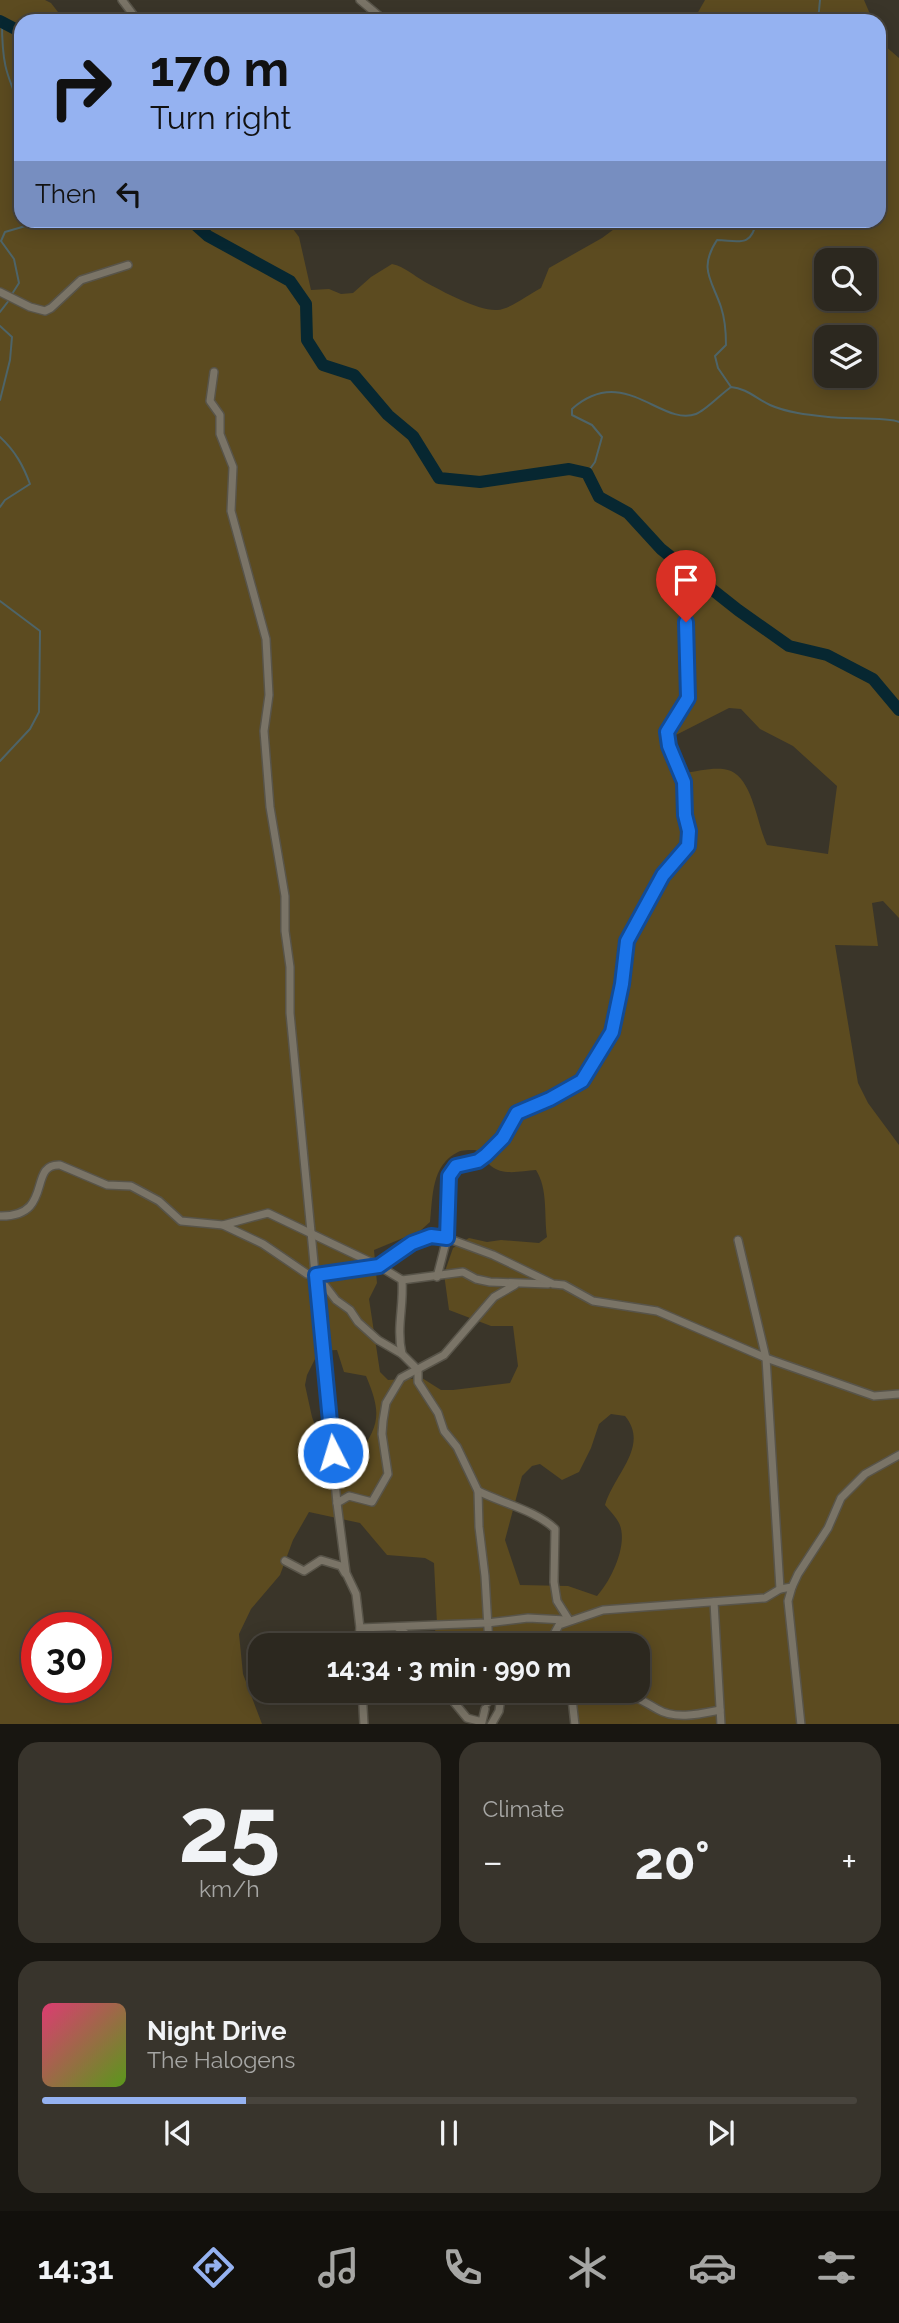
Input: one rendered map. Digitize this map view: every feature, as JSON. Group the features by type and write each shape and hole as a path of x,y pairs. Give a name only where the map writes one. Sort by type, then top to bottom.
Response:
{"street":[{"path":"122,0 133,14"},
{"path":"360,0 377,14"},
{"path":"0,292 30,307 45,311 81,280 128,265"},
{"path":"214,372 211,401 220,415 220,434 233,467 230,511 266,639 269,695 264,731 270,807 285,896 290,1013 345,1573"},
{"path":"437,1277 447,1238 449,1176 456,1166 478,1161 486,1155 503,1138 517,1113 582,1081 612,1032 627,941 663,875 688,846 684,782 669,746 667,732 688,698 686,622"},
{"path":"0,1216 12,1216 27,1210 35,1202 44,1170 51,1165 82,1172 107,1185 131,1186 159,1201 181,1221 223,1225 263,1244 307,1274 379,1266 412,1243 431,1236 447,1238 494,1255 553,1284"},
{"path":"223,1225 268,1213 379,1266 402,1280 463,1272 476,1279 517,1284 564,1285 593,1301 657,1311 766,1358 874,1396 899,1394"},
{"path":"738,1240 766,1358 780,1589"},
{"path":"316,1275 358,1322 378,1340 402,1354 418,1370 418,1382 438,1413 444,1431 457,1447 478,1491 488,1633"},
{"path":"402,1280 404,1299 398,1338 402,1354"},
{"path":"337,1503 349,1496 372,1503 388,1474 382,1434 386,1403 401,1378 444,1355 494,1297 517,1284"},
{"path":"801,1724 788,1601 792,1587 828,1528 841,1498 865,1474 899,1455"},
{"path":"478,1491 544,1517 555,1529 556,1601 569,1620"},
{"path":"285,1561 304,1571 321,1560 341,1566 356,1594 359,1633"},
{"path":"555,1633 559,1625 569,1620 603,1610 765,1598 780,1589 792,1587"},
{"path":"714,1602 721,1724"},
{"path":"360,1628 487,1623 528,1618 569,1620"},
{"path":"397,1627 405,1633"},
{"path":"363,1703 364,1724"},
{"path":"455,1703 467,1718 482,1722 487,1703"},
{"path":"491,1724 499,1711 500,1703"},
{"path":"573,1703 575,1724"},
{"path":"649,1703 659,1711 690,1716 720,1710"}],"shaded area":[{"path":"0,0 45,0 60,14 14,14 14,228 292,228 299,237 311,290 329,289 341,294 353,293 392,264 460,300 497,310 514,304 541,288 549,268 616,228 886,228 886,47 899,58 899,918 883,901 872,903 878,946 835,945 858,1083 868,1103 899,1145 899,1724 575,1724 579,1720 577,1703 650,1703 650,1633 434,1633 437,1624 434,1563 425,1558 387,1555 360,1523 309,1512 293,1540 280,1575 251,1609 239,1634 248,1703 254,1703 262,1724 0,1724","holes":["729,708 741,709 760,729 793,746 837,786 828,854 767,845 749,793 738,776 731,771 714,769 686,773 674,736","478,1151 491,1166 501,1171 536,1170 545,1202 547,1237 539,1243 501,1240 487,1242 469,1238 453,1248 444,1274 449,1310 491,1326 513,1326 518,1366 510,1383 453,1390 441,1390 422,1378 388,1380 380,1372 369,1299 377,1283 374,1250 420,1231 430,1222 435,1182 443,1165 458,1152","337,1350 344,1372 366,1376 376,1409 371,1435 357,1456 337,1460 325,1452 312,1417 305,1385 319,1351","611,1414 625,1416 632,1427 634,1438 628,1460 605,1505 618,1521 622,1532 620,1551 613,1572 597,1596 568,1586 520,1585 505,1540 522,1476 532,1466 540,1464 562,1480 579,1472 599,1424"]},
{"path":"705,0 864,0 870,14 697,14"}],"waterway":[{"path":"819,14 820,0"},
{"path":"0,21 14,28"},
{"path":"2,22 6,66 14,92"},
{"path":"12,294 19,283 14,259 1,241 5,232 19,228"},
{"path":"199,228 208,236 290,281 306,304 307,340 323,365 354,375 388,415 413,436 439,478 480,482 569,469 587,473 599,497 628,513 661,549 738,610 789,646 827,655 873,679 899,710"},
{"path":"731,387 718,368 715,356 726,345 725,330 721,307 708,274 708,259 717,240 743,241 748,239 755,228"},
{"path":"0,312 10,299"},
{"path":"0,326 12,337 10,360 0,400"},
{"path":"587,473 595,462 602,437 592,425 572,415 572,409 591,397 608,392 625,394 683,416 700,412 731,387 792,412 899,422"},
{"path":"0,437 18,459 30,484 5,500 0,507"},
{"path":"0,601 40,631 39,712 30,729 0,761"}],"route":[{"path":"333,1453 316,1275 379,1266 412,1243 431,1236 447,1238 449,1176 456,1166 478,1161 486,1155 503,1138 517,1113 582,1081 612,1032 627,941 663,875 688,846 684,782 669,746 667,732 688,698 686,622"}]}
